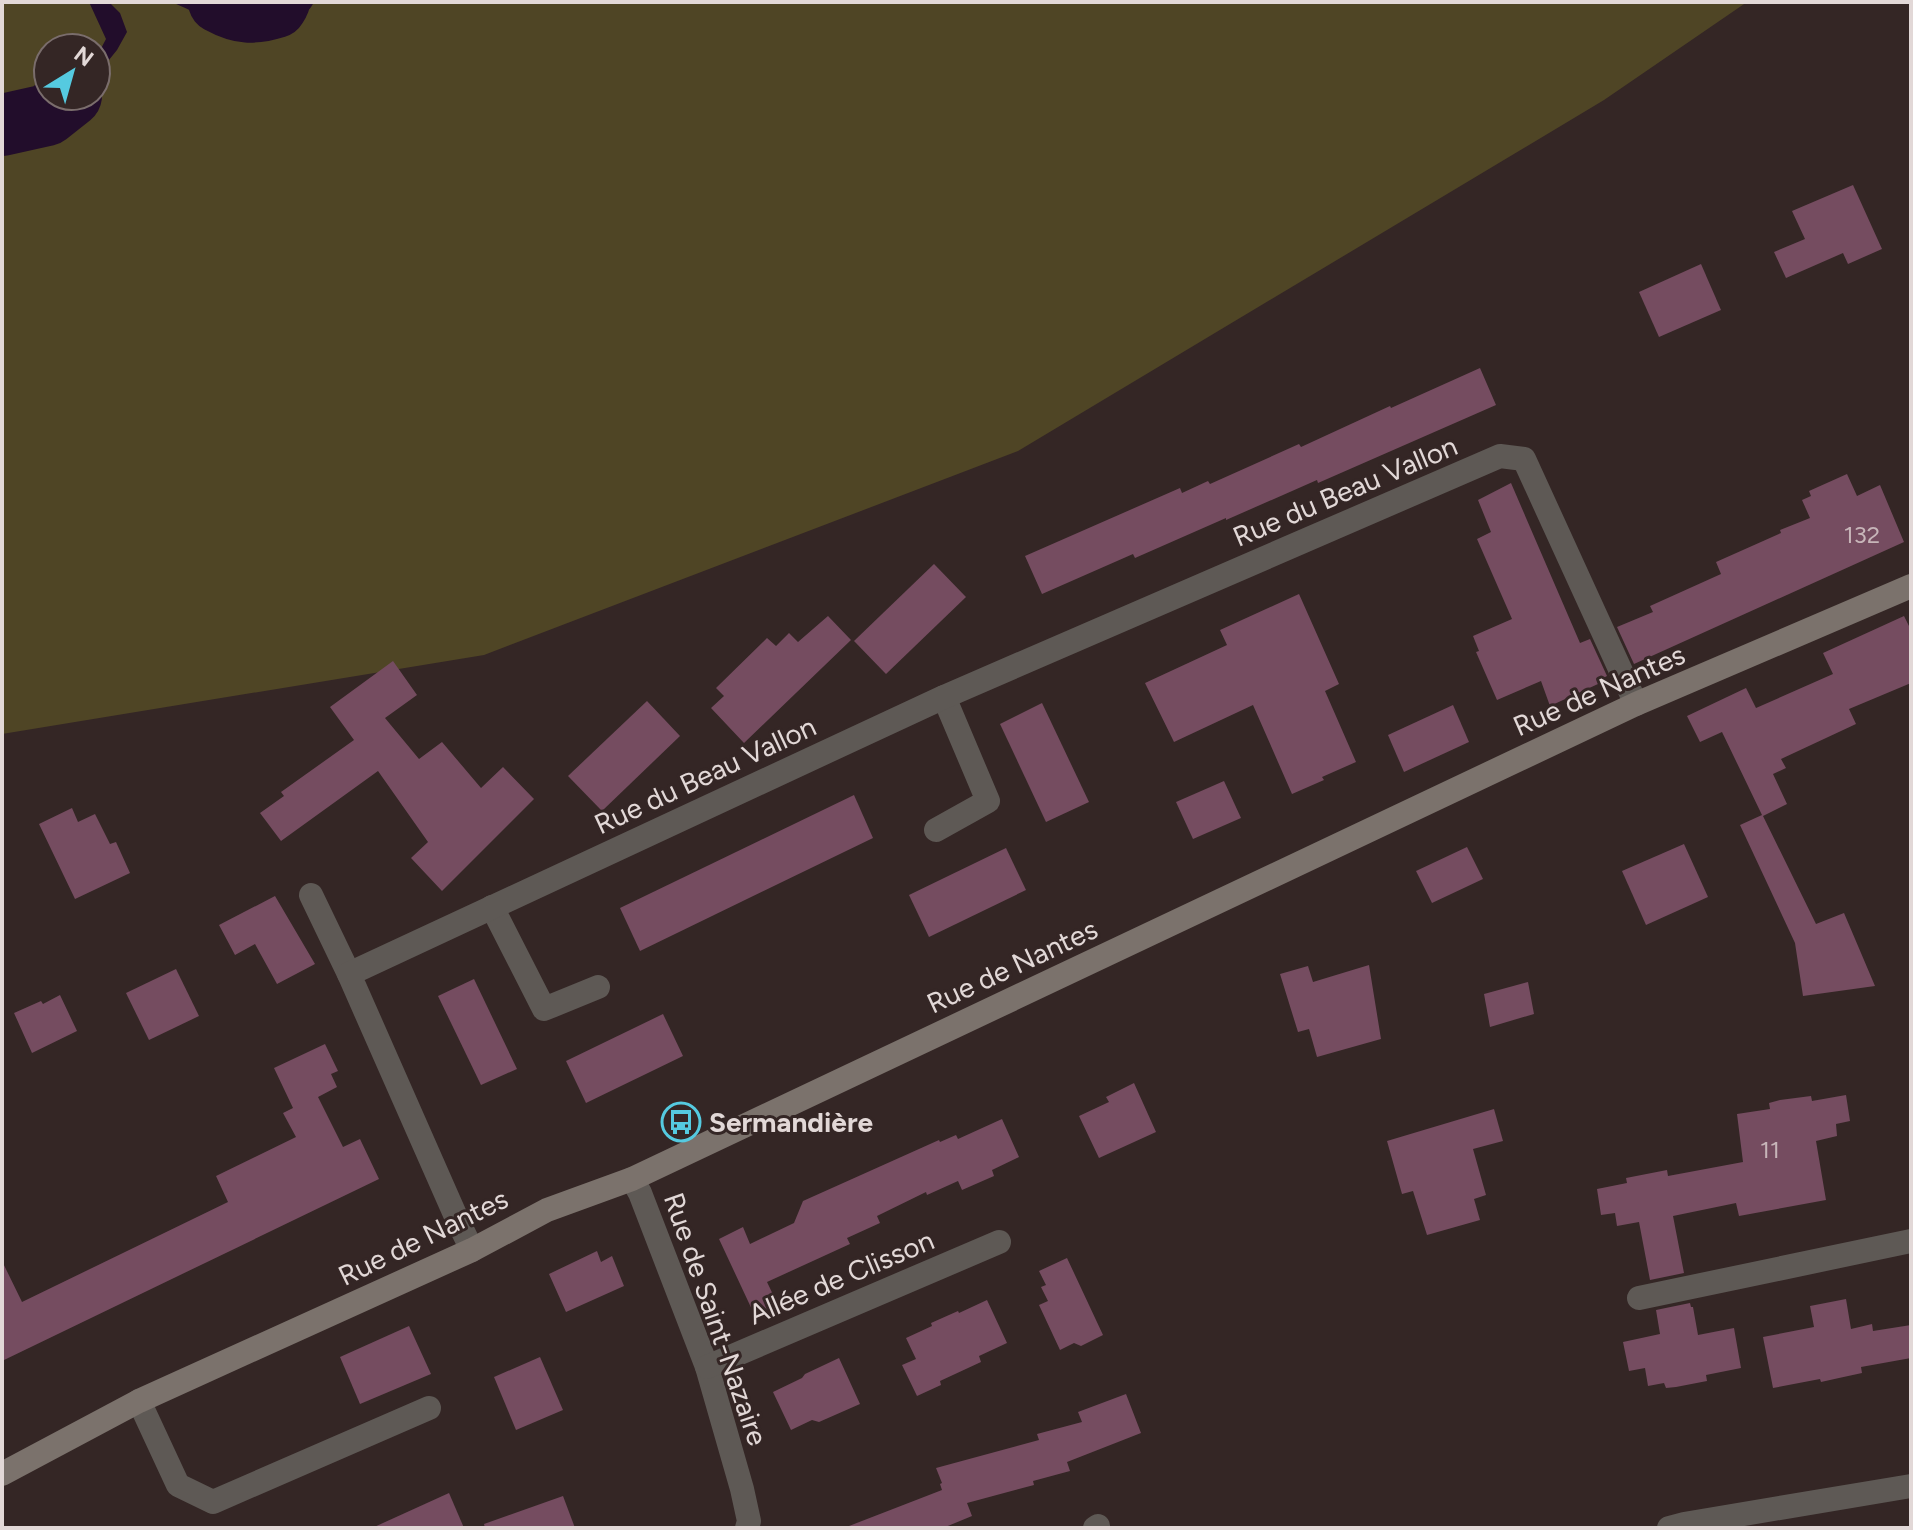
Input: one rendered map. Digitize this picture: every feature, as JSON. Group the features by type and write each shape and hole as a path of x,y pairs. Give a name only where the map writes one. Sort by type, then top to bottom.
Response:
{"main road":[{"name":"Rue de Nantes","path":"2,1474 139,1401 472,1250 547,1210 632,1179 1636,704 1911,586"}],"street":[{"name":"Rue du Beau Vallon","path":"349,974 944,697 1500,456 1524,459 1636,704"},
{"path":"936,830 988,801 944,697"},
{"path":"311,895 472,1250"},
{"path":"492,907 544,1009 598,987"},
{"name":"Rue de Saint-Nazaire","path":"632,1179 707,1367 742,1489 749,1521 747,1528"},
{"path":"1639,1298 1911,1241"},
{"name":"Allée de Clisson","path":"707,1367 999,1242"},
{"path":"139,1401 178,1485 213,1502 429,1408"},
{"path":"1669,1528 1911,1486"}],"shaded area":[{"path":"2,2 1747,2 1604,100 1018,451 484,655 2,734"},
{"path":"89,2 109,2 120,13 127,32 112,56 112,32 103,32"},
{"path":"172,2 213,2 240,13 273,2 314,2 304,15 295,20 249,29 220,23"},
{"path":"59,112 43,126 2,126 2,117"}],"building":[{"path":"1853,185 1882,249 1848,264 1843,253 1786,278 1774,252 1805,239 1792,211"},
{"path":"1701,264 1721,310 1659,337 1639,292"},
{"path":"1480,368 1496,405 1318,483 1317,480 1042,594 1025,556 1180,488 1182,493 1208,481 1210,484 1299,444 1301,447"},
{"path":"1847,474 1857,496 1880,485 1904,542 1634,664 1617,627 1653,612 1650,606 1721,574 1716,562 1810,518 1802,500 1811,496 1809,491"},
{"path":"1511,483 1580,643 1590,639 1607,676 1597,681 1598,684 1550,706 1541,681 1497,700 1476,652 1479,651 1473,636 1512,619 1477,539 1491,532 1478,500"},
{"path":"934,564 966,597 886,674 854,641"},
{"path":"1299,594 1339,684 1325,691 1356,762 1292,794 1253,705 1174,742 1145,683 1227,645 1220,630"},
{"path":"828,616 851,640 744,743 711,708 724,696 716,688 767,638 776,646 789,633 798,642"},
{"path":"1904,616 1911,630 1911,683 1849,709 1856,724 1781,759 1786,768 1773,774 1787,804 1763,816 1816,924 1844,913 1875,986 1803,996 1795,943 1740,825 1762,815 1722,732 1700,742 1687,716 1746,688 1756,708 1833,674 1823,653"},
{"path":"393,661 417,695 385,718 419,759 442,742 481,788 503,767 534,799 442,891 411,858 428,842 378,771 281,841 260,813 284,796 281,792 354,740 330,707"},
{"path":"647,701 680,736 602,811 568,776"},
{"path":"1042,703 1089,802 1046,822 1000,724"},
{"path":"1453,705 1469,742 1404,772 1388,735"},
{"path":"1224,781 1241,818 1193,839 1176,802"},
{"path":"854,795 873,838 640,951 620,908"},
{"path":"72,808 78,822 95,814 110,844 116,842 130,873 75,899 39,824"},
{"path":"1684,844 1708,897 1646,925 1622,871"},
{"path":"1467,847 1483,879 1432,903 1416,871"},
{"path":"1006,848 1026,890 929,937 909,895"},
{"path":"275,896 315,964 277,984 255,944 235,955 219,925"},
{"path":"1369,965 1381,1039 1317,1057 1309,1029 1298,1032 1280,974 1308,966 1313,982"},
{"path":"176,969 199,1016 149,1040 126,993"},
{"path":"474,979 517,1069 481,1085 438,996"},
{"path":"1528,982 1534,1014 1490,1027 1484,994"},
{"path":"60,995 77,1031 32,1053 14,1013"},
{"path":"663,1014 683,1056 586,1103 566,1061"},
{"path":"325,1044 338,1071 331,1074 337,1087 318,1097 343,1147 360,1139 379,1179 2,1361 2,1261 22,1302 228,1202 216,1176 296,1137 283,1113 293,1108 274,1068"},
{"path":"1134,1083 1156,1132 1099,1158 1079,1116 1109,1102 1106,1097"},
{"path":"1846,1095 1850,1121 1836,1124 1837,1136 1816,1141 1826,1200 1739,1216 1736,1203 1673,1216 1684,1273 1650,1280 1639,1222 1617,1226 1615,1213 1601,1215 1597,1189 1627,1183 1626,1178 1667,1170 1668,1176 1743,1162 1737,1114 1770,1109 1769,1103 1780,1100 1811,1096 1812,1101"},
{"path":"1494,1109 1503,1141 1473,1149 1486,1195 1474,1199 1480,1220 1427,1235 1413,1191 1402,1194 1387,1141"},
{"path":"1002,1119 1019,1157 992,1170 994,1176 962,1190 958,1181 927,1195 926,1192 877,1216 880,1223 847,1238 850,1244 767,1282 778,1305 755,1316 719,1239 743,1227 750,1244 794,1223 803,1201 939,1140 956,1135 958,1139"},
{"path":"597,1251 601,1262 612,1256 624,1286 566,1312 549,1274"},
{"path":"1067,1258 1103,1335 1081,1346 1074,1343 1060,1350 1039,1305 1048,1301 1041,1287 1046,1285 1039,1271"},
{"path":"1846,1299 1851,1329 1872,1324 1873,1331 1911,1325 1911,1358 1861,1367 1862,1373 1821,1382 1820,1379 1773,1388 1763,1337 1814,1327 1810,1306"},
{"path":"987,1300 1007,1343 979,1356 981,1362 940,1381 941,1385 917,1396 902,1365 916,1359 906,1338 932,1326 931,1323"},
{"path":"1690,1303 1698,1335 1734,1328 1741,1368 1706,1375 1707,1381 1676,1387 1666,1388 1664,1383 1648,1386 1645,1368 1629,1371 1623,1342 1660,1334 1656,1310"},
{"path":"409,1326 431,1374 360,1404 340,1357"},
{"path":"540,1357 563,1410 516,1430 494,1377"},
{"path":"839,1358 860,1404 791,1430 773,1392"},
{"path":"1126,1394 1141,1433 1067,1462 1070,1471 1033,1481 1034,1485 967,1503 972,1516 943,1528 849,1528 942,1490 936,1468 1039,1440 1037,1434 1082,1422 1078,1412"},
{"path":"449,1493 464,1528 372,1528"},
{"path":"563,1496 575,1528 485,1528 484,1524"}],"waterway":[{"path":"219,2 234,9 254,12 276,7 279,2"},
{"path":"2,125 51,112"}],"place":[{"name":"Sermandière","path":"681,1122"}]}
